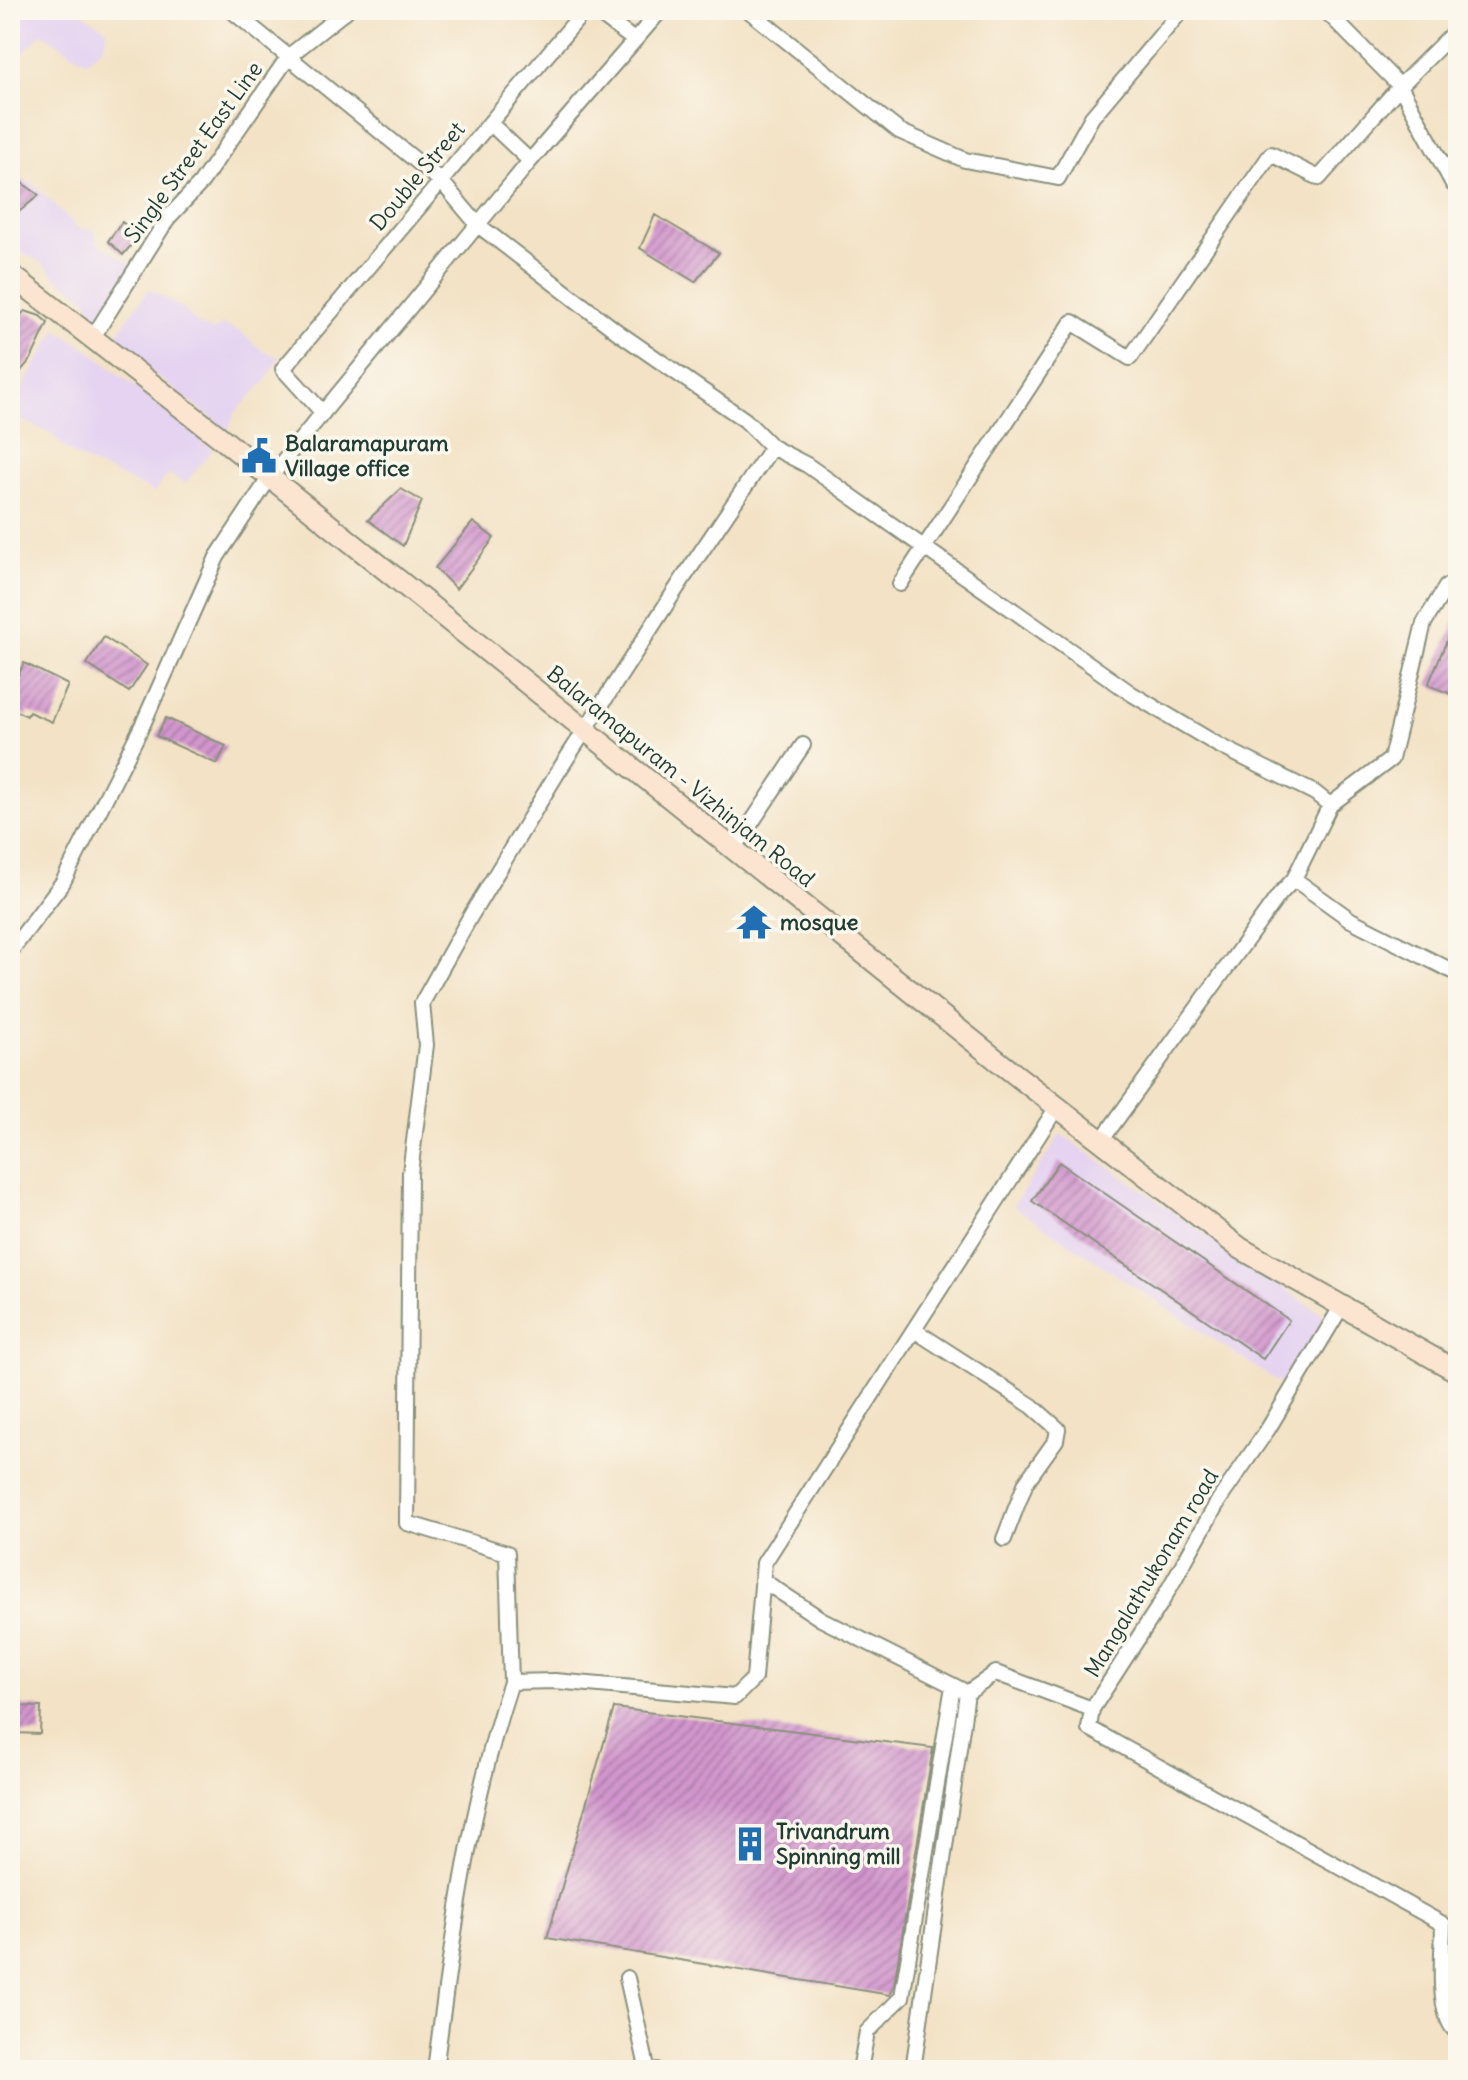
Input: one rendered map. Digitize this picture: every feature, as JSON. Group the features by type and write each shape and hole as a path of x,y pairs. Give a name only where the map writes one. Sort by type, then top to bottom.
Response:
{"main road":[{"name":"Balaramapuram - Vizhinjam Road","path":"10,274 270,477 1057,1107 1240,1248 1458,1372"}],"street":[{"path":"231,10 441,181 478,225 619,333 745,420 772,447 807,465 1132,694 1218,745 1315,793 1330,805"},
{"name":"Single Street East Line","path":"93,337 168,218 200,184 289,56 347,10"},
{"name":"Double Street","path":"323,413 283,369 585,10"},
{"path":"594,10 634,40"},
{"path":"10,952 63,882 143,724 217,557 270,477 530,161 661,10"},
{"path":"748,10 899,131 965,160 1058,178 1092,117 1182,10"},
{"path":"1325,10 1400,86 1453,184"},
{"path":"900,584 1072,322 1130,358 1271,154 1319,178 1400,86 1458,28"},
{"path":"490,123 530,161"},
{"path":"435,2070 457,1912 477,1803 495,1729 511,1682 507,1553 407,1523 410,1173 426,1045 422,1003 470,917 585,730 772,447"},
{"path":"1101,1141 1279,895 1294,879 1330,805 1391,759 1424,623 1446,587 1458,579"},
{"path":"734,849 803,745"},
{"path":"1294,879 1351,920 1458,974"},
{"path":"511,1682 555,1681 735,1697 754,1678 764,1563 1057,1107"},
{"name":"Mangalathukonam road","path":"960,1689 996,1673 1092,1709 1161,1603 1194,1541 1268,1429 1343,1304"},
{"path":"914,1330 1032,1406 1058,1429 1056,1440 1026,1482 1004,1539"},
{"path":"762,1580 821,1619 960,1689"},
{"path":"860,2070 867,2032 902,1997 960,1689"},
{"path":"913,2070 960,1689"},
{"path":"1092,1709 1089,1728 1443,1924 1443,2000 1451,2028 1458,2033"},
{"path":"627,1978 647,2067 657,2070"}],"shaded area":[{"path":"10,10 77,10 108,30 103,47 86,62 42,33 10,67"},
{"path":"10,174 35,185 77,227 96,231 96,242 130,263 128,276 97,319 86,298 60,281 41,262 17,250 13,233 10,232"},
{"path":"149,289 184,309 198,324 214,331 222,324 241,332 263,351 280,357 265,382 235,413 228,431 112,341"},
{"path":"57,330 85,347 213,449 185,484 169,474 154,492 83,460 51,434 10,414 10,408"},
{"path":"1061,1134 1326,1317 1281,1384 1013,1206"}],"building":[{"path":"10,174 39,195 20,211 10,203"},
{"path":"655,215 719,253 695,282 640,248"},
{"path":"122,222 139,236 123,255 108,241"},
{"path":"25,311 40,316 48,323 31,359 10,384 10,324"},
{"path":"401,489 422,501 403,546 368,520"},
{"path":"473,522 494,538 456,589 435,568"},
{"path":"1458,614 1458,697 1428,685"},
{"path":"104,637 147,665 129,692 87,664"},
{"path":"24,663 68,685 52,722 10,708 10,692"},
{"path":"166,718 226,746 217,764 156,736"},
{"path":"1059,1162 1289,1320 1263,1359 1032,1201"},
{"path":"16,1706 41,1707 40,1734 14,1733"},
{"name":"Trivandrum Spinning mill","path":"614,1708 933,1748 890,1995 547,1938"}],"place":[{"name":"Balaramapuram Village office","path":"259,456"},
{"name":"mosque","path":"754,922"},
{"name":"Trivandrum Spinning mill","path":"750,1844"}]}
